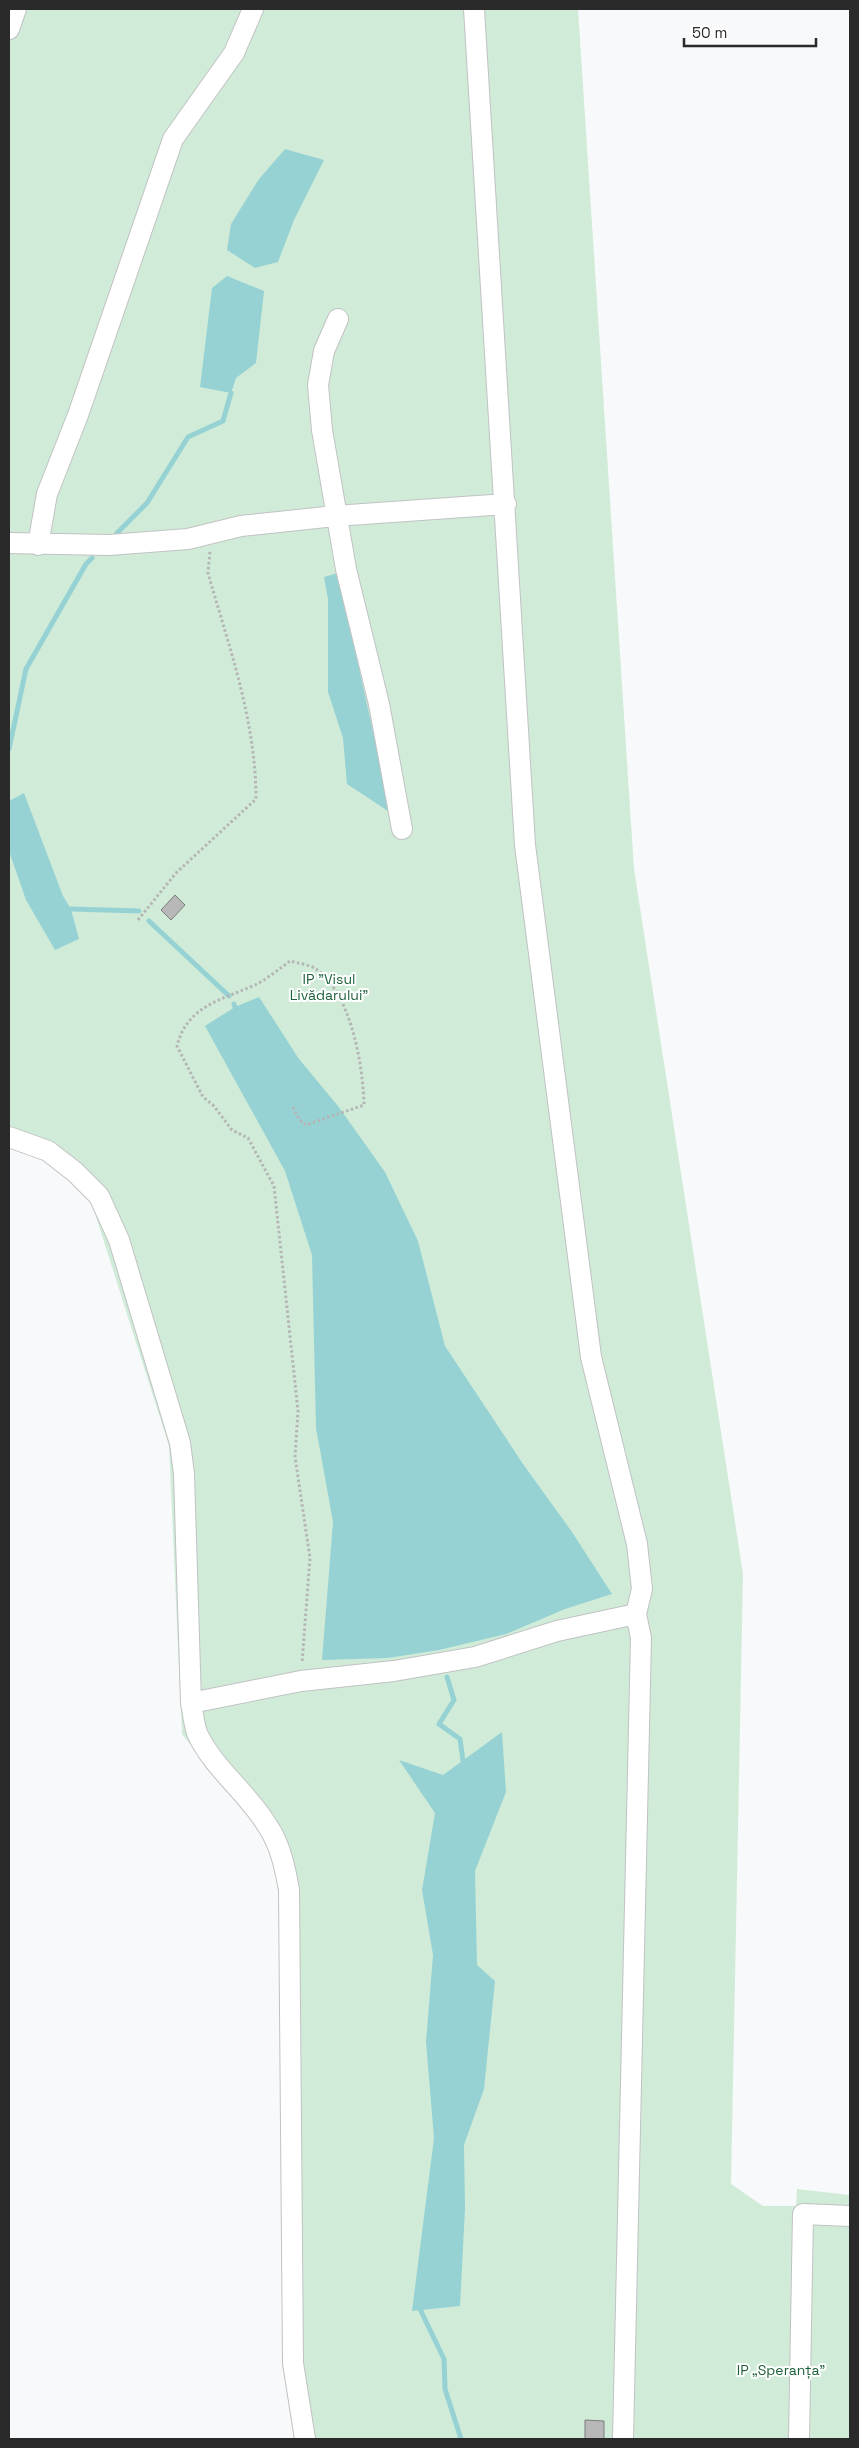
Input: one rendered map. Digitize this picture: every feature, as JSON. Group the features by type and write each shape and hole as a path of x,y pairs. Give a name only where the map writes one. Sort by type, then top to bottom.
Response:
{"street":[{"path":"9,29 16,9"},
{"path":"38,545 48,494 78,415 173,139 234,53 253,9"},
{"path":"474,9 506,504 526,854 591,1357 637,1544 642,1589 636,1614 641,1638 623,2439"},
{"path":"338,319 324,350 318,385 322,430 346,569 378,704 402,829"},
{"path":"9,543 109,545 188,539 241,526 336,516 506,504"},
{"path":"9,1137 48,1151 75,1172 99,1196 119,1240 180,1442 184,1474 191,1703 197,1732 209,1755 247,1796 269,1826 284,1861 289,1890 293,2363 305,2439"},
{"path":"191,1703 300,1681 394,1671 475,1657 557,1631 636,1614"},
{"path":"799,2439 803,2214 850,2216"}],"path":[{"path":"138,920 176,872 256,799 256,770 246,708 208,573 212,532"},
{"path":"293,1107 299,1119 306,1125 364,1105 352,1025 337,991 315,968 290,961 257,984 201,1008 181,1029 177,1046 203,1097 214,1106 232,1130 248,1138 274,1186 298,1411 296,1457 310,1558 300,1681"}],"green space":[{"name":"IP \"Visul Livădarului\"","path":"9,9 578,9 634,869 743,1574 731,2184 763,2206 796,2206 797,2189 850,2195 850,2439 299,2439 282,1882 271,1844 182,1734 169,1446 91,1201 47,1161 9,1148"}],"water":[{"path":"285,149 324,160 294,220 278,262 255,268 227,250 231,224 259,179"},
{"path":"227,276 264,291 256,363 236,378 231,393 200,387 212,288"},
{"path":"338,573 391,813 347,784 343,738 328,692 328,599 324,577"},
{"path":"24,793 63,896 71,909 79,939 55,950 26,900 9,851 9,801"},
{"path":"259,997 299,1059 338,1106 385,1172 418,1241 445,1346 612,1594 565,1609 506,1634 439,1650 388,1658 322,1660 333,1522 316,1428 312,1255 285,1171 205,1026 235,1007"},
{"path":"502,1732 506,1792 475,1871 477,1965 495,1981 484,2089 464,2145 465,2209 460,2306 412,2311 434,2138 426,2042 433,1955 422,1890 435,1813 399,1760 443,1775"}],"building":[{"path":"175,895 185,905 171,920 161,910"},
{"path":"585,2420 604,2421 604,2439 585,2439"}],"waterway":[{"path":"117,533 147,503 188,437 223,421 231,393"},
{"path":"9,749 26,669 86,564 92,558"},
{"path":"71,909 139,911"},
{"path":"149,921 229,996"},
{"path":"447,1677 454,1700 439,1724 460,1739 463,1761"},
{"path":"420,2309 444,2359 445,2389 461,2439"}],"park label":[{"name":"IP „Speranța”","path":"781,2370"}]}
